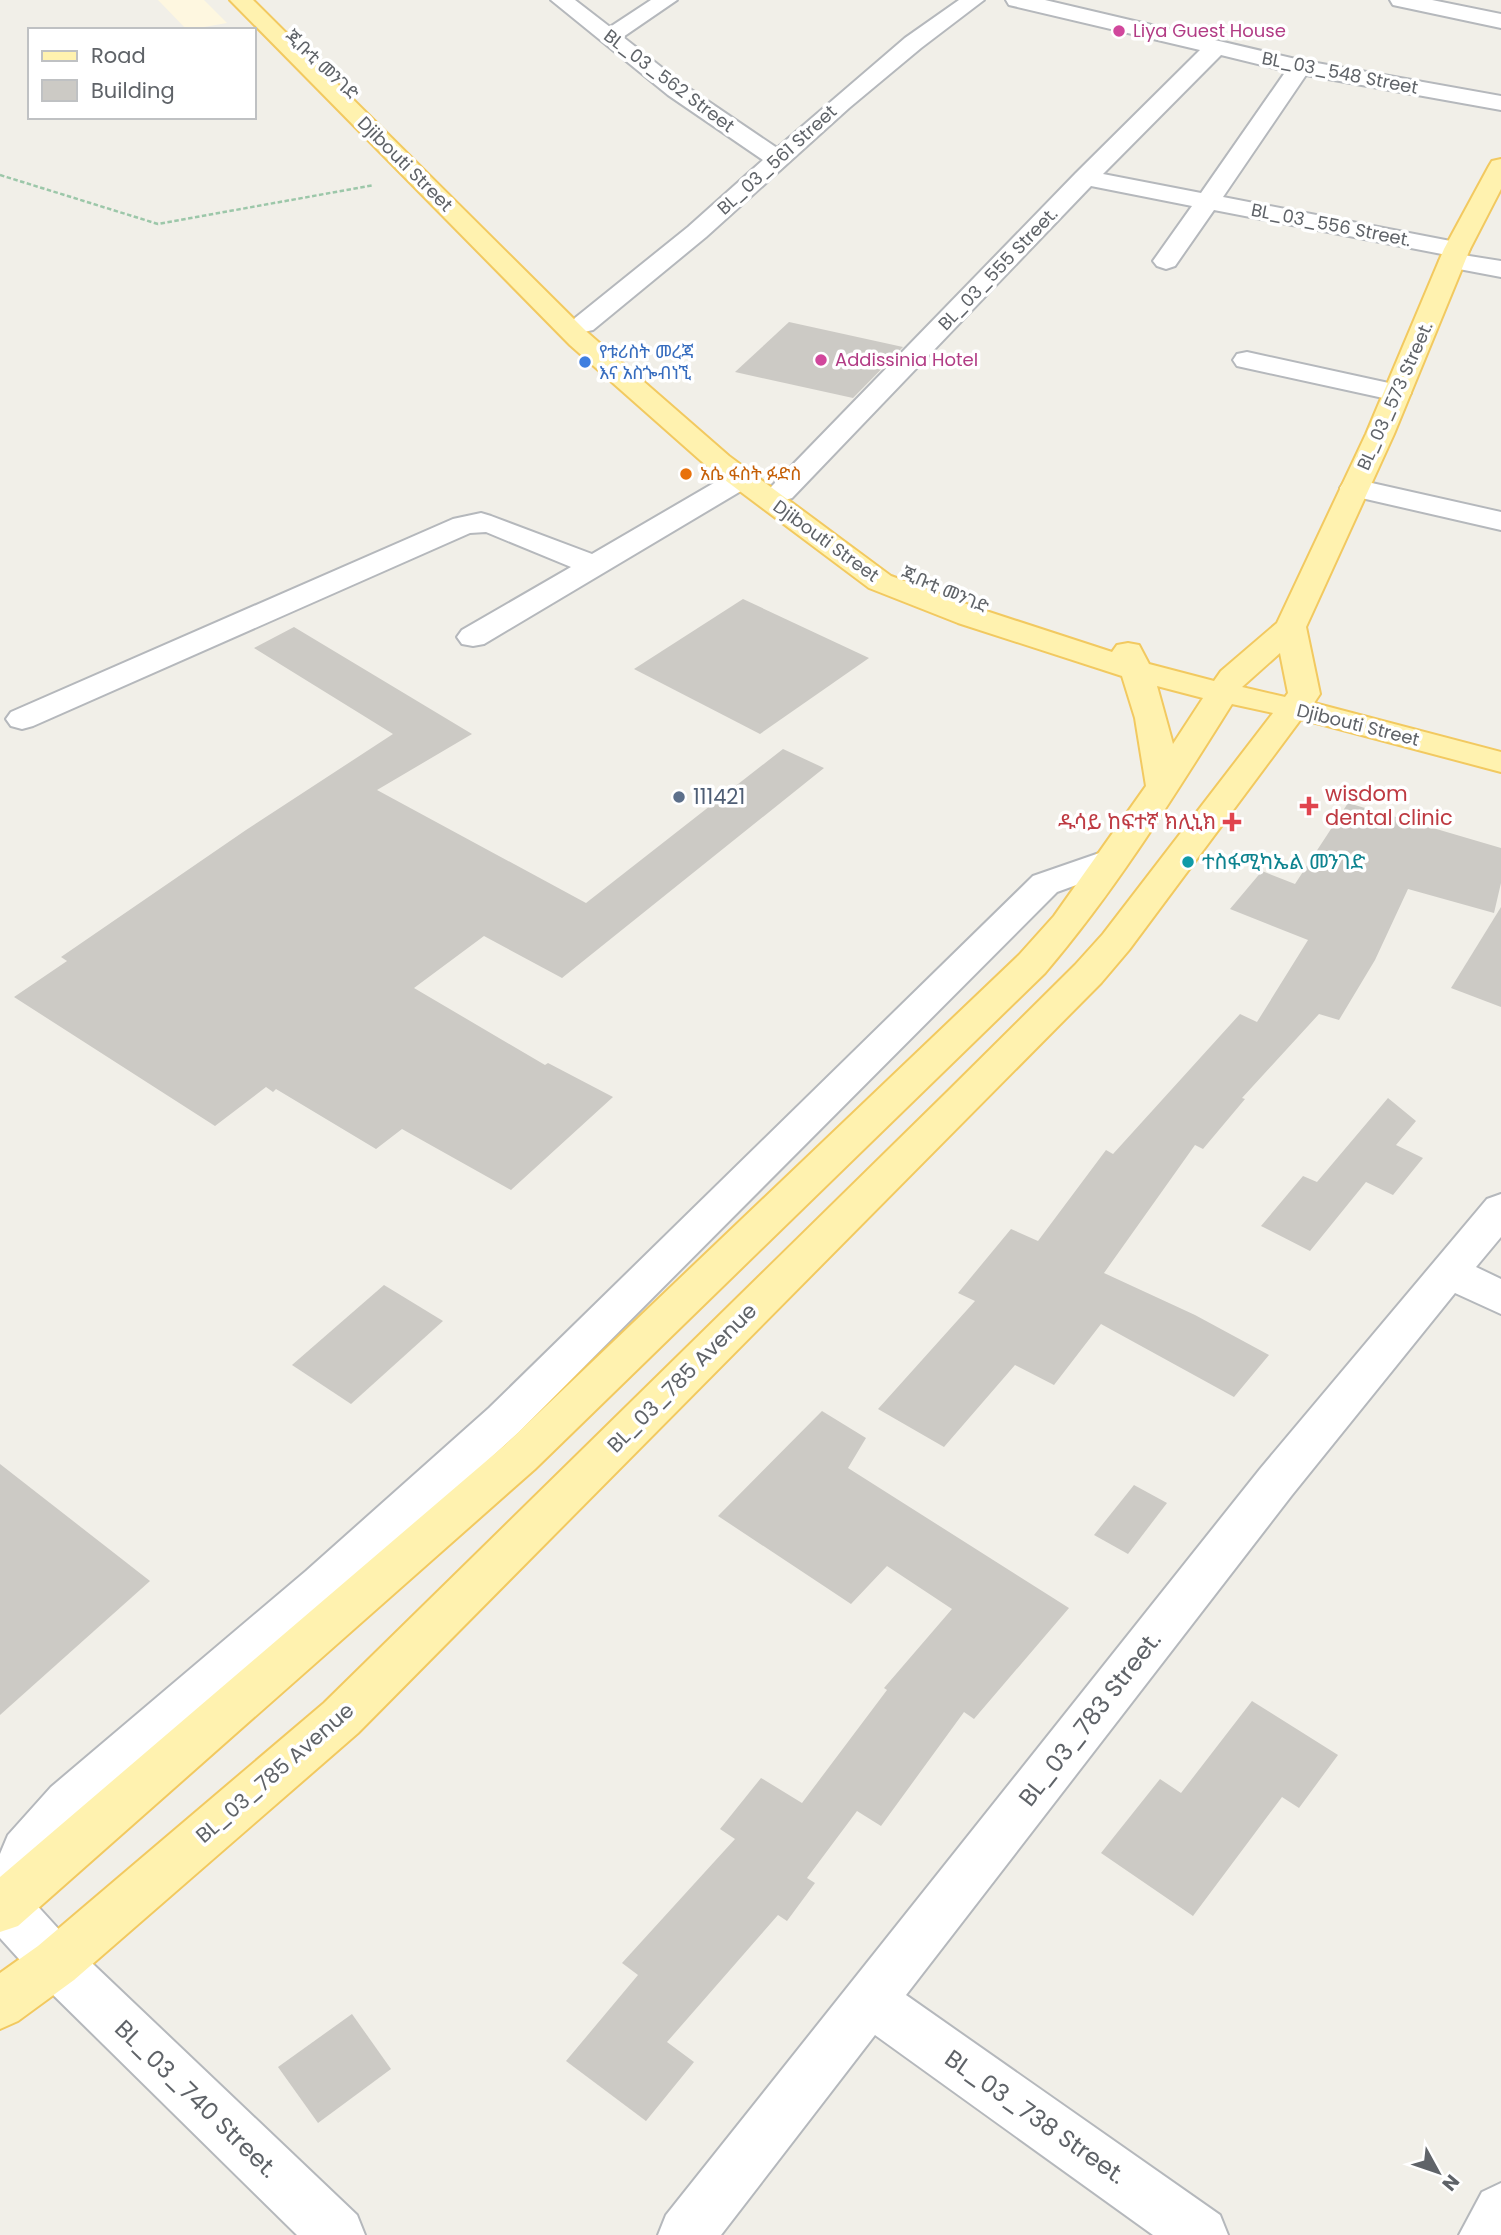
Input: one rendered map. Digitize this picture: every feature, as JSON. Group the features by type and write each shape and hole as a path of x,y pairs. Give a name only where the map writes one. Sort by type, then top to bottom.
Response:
{"main road":[{"name":"Djibouti Street","path":"241,0 579,339 741,479 880,582 969,616 1298,701 1358,724 1501,762"},
{"name":"ጂቡቲ መንገድ","path":"253,0 359,99 584,324 782,492 863,550 915,582 1131,660"},
{"name":"BL_03_573 Street.","path":"1290,627 1397,393 1455,255 1501,166"},
{"path":"1111,860 1228,685 1290,627"},
{"path":"1290,627 1298,701 1411,720 1501,743"},
{"path":"1131,660 1156,727 1163,786"},
{"name":"BL_03_785 Avenue","path":"0,2004 56,1963 341,1718 971,1092 1088,974 1116,942 1298,701"},
{"path":"1243,773 1279,750 1316,733 1358,724 1411,720"}],"street":[{"name":"BL_03_562 Street","path":"562,0 676,90 777,159"},
{"path":"610,37 666,0"},
{"name":"BL_03_561 Street","path":"584,324 697,232 777,159 913,43 973,0"},
{"name":"BL_03_548 Street","path":"1017,0 1300,67 1501,103"},
{"path":"1401,0 1501,21"},
{"name":"BL_03_555 Street.","path":"782,492 1085,178 1215,48"},
{"path":"1166,261 1300,67"},
{"name":"BL_03_556 Street.","path":"1085,178 1455,255 1501,268"},
{"path":"1247,360 1397,393"},
{"path":"473,637 741,479"},
{"path":"1354,488 1501,521"},
{"path":"22,719 463,525 481,522 496,526 595,566"},
{"path":"2,1907 26,1851 68,1802 322,1584 504,1420 1045,884 1111,860"},
{"name":"BL_03_783 Street.","path":"686,2235 1276,1482 1501,1209"},
{"path":"1451,1272 1501,1298"},
{"name":"BL_03_740 Street.","path":"2,1907 56,1963 337,2235"},
{"name":"BL_03_738 Street.","path":"869,2000 1200,2235"},
{"path":"1487,2235 1501,2211"}],"path":[{"path":"0,175 158,224 434,174"}],"shaded area":[{"path":"158,0 204,0 227,23 198,28 185,28"}],"building":[{"name":"Addissinia Hotel","path":"789,322 903,347 853,398 735,372"},
{"path":"743,599 869,658 760,734 634,669"},
{"path":"294,627 472,734 377,790 586,903 783,749 824,768 562,978 484,936 414,988 545,1065 548,1063 613,1097 511,1190 402,1129 376,1149 276,1089 273,1092 266,1087 215,1126 14,997 67,961 61,957 246,830 393,734 254,648"},
{"path":"1348,803 1501,848 1501,883 1494,913 1408,889 1375,960 1339,1020 1319,1014 1242,1098 1245,1099 1203,1149 1195,1145 1104,1273 1195,1315 1269,1355 1234,1397 1101,1324 1054,1385 1015,1365 944,1447 878,1409 975,1301 958,1293 1011,1229 1038,1241 1106,1150 1113,1154 1240,1014 1257,1022 1308,940 1230,909 1262,871 1295,884"},
{"path":"1501,907 1501,1007 1451,988"},
{"path":"1388,1098 1416,1121 1396,1145 1423,1158 1393,1195 1366,1182 1310,1251 1261,1226 1303,1176 1317,1182"},
{"path":"384,1285 443,1321 351,1404 292,1365"},
{"path":"822,1411 866,1438 848,1468 1069,1608 974,1719 964,1712 881,1826 857,1811 807,1878 815,1883 787,1921 778,1915 667,2042 694,2062 646,2121 566,2061 638,1975 622,1963 735,1839 720,1829 761,1778 802,1803 887,1690 884,1688 952,1609 887,1566 851,1604 718,1516"},
{"path":"0,1464 150,1581 0,1715"},
{"path":"1134,1485 1167,1503 1128,1554 1094,1535"},
{"path":"1252,1701 1338,1755 1299,1808 1282,1797 1193,1916 1101,1853 1160,1779 1181,1793"},
{"path":"352,2014 391,2069 318,2123 278,2067"}],"place":[{"name":"Liya Guest House","path":"1119,31"},
{"name":"Addissinia Hotel","path":"821,360"},
{"name":"የቱሪስት መረጃ እና አስጐብነኚ","path":"585,362"},
{"name":"አሴ ፋስት ፉድስ","path":"686,474"},
{"name":"111421","path":"679,797"},
{"name":"wisdom dental clinic","path":"1309,806"},
{"name":"ዱሳይ ከፍተኛ ክሊኒክ","path":"1232,822"},
{"name":"ተስፋሚካኤል መንገድ","path":"1188,862"}]}
